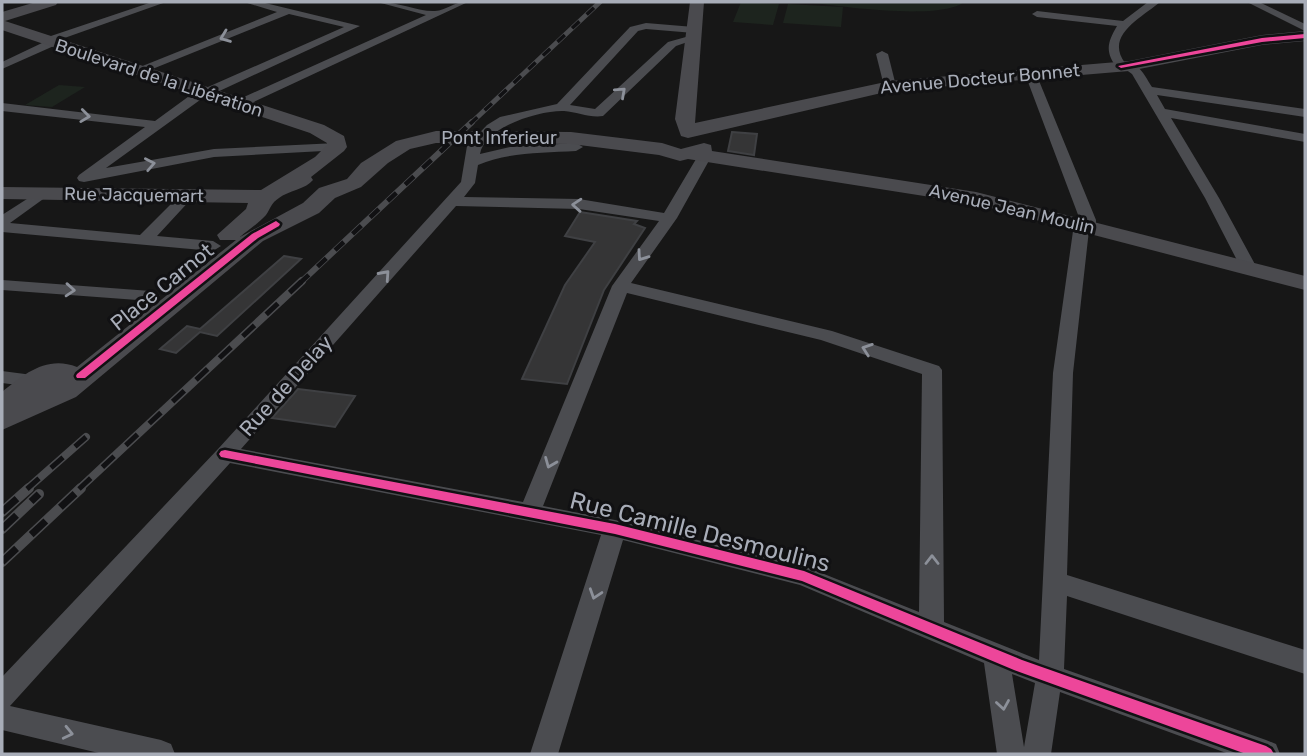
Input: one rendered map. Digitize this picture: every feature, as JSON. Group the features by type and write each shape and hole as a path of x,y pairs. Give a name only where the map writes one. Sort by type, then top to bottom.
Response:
{"main road":[{"path":"690,138 696,2"},
{"name":"Boulevard de la Libération","path":"2,25 317,129 337,140 326,173"},
{"name":"Avenue Docteur Bonnet","path":"690,138 890,86 1125,66 1262,40 1305,36"},
{"name":"Pont Inferieur","path":"326,173 354,183 383,157 403,145 436,137 571,138 619,143 690,138"},
{"name":"Avenue Jean Moulin","path":"690,138 967,196 1305,283"},
{"name":"Place Carnot","path":"41,385 286,184 326,173"},
{"name":"Place Carnot","path":"41,385 255,236 310,208 326,173"},
{"name":"Rue Jacquemart","path":"2,193 186,197 261,204"},
{"path":"261,204 268,217 290,217"},
{"path":"2,408 41,385"},
{"path":"2,420 41,385"}],"street":[{"path":"2,66 49,42 161,2"},
{"path":"64,194 205,93 355,26 285,6 268,7 248,2"},
{"path":"382,2 436,14"},
{"path":"239,104 463,2"},
{"path":"1155,2 1124,24 1114,42 1115,60 1137,72 1212,198 1249,268"},
{"path":"1252,2 1305,28"},
{"path":"136,71 285,6"},
{"path":"1037,14 1124,24"},
{"path":"561,107 634,29 646,26 693,34"},
{"path":"576,147 508,151 488,155 473,162 474,146 492,128 505,120 561,107 598,113 672,44 693,34"},
{"path":"324,40 360,49"},
{"path":"882,54 890,86"},
{"path":"2,61 16,60"},
{"path":"1031,74 1088,220 1085,225 1063,373 1056,582 1049,676 1037,754"},
{"path":"1148,90 1305,113"},
{"path":"2,107 159,125"},
{"path":"1161,112 1305,138"},
{"path":"530,512 621,286 669,218 690,138"},
{"path":"84,178 214,153 326,173"},
{"name":"Rue de Delay","path":"2,696 225,454 468,183 473,162"},
{"path":"2,225 41,194"},
{"path":"145,239 186,197"},
{"path":"451,201 579,204 669,218"},
{"path":"2,225 213,246"},
{"path":"2,285 151,296"},
{"path":"621,286 826,334 932,370 932,628"},
{"name":"Rue Camille Desmoulins","path":"225,454 615,529 804,576 1049,676 1266,754"},
{"path":"544,754 615,529"},
{"path":"1056,582 1305,662"},
{"path":"996,655 1011,754"},
{"path":"2,717 161,754"}],"shaded area":[{"path":"741,2 779,4 773,25 733,22"},
{"path":"806,2 964,2 952,8 934,11 888,11"},
{"path":"788,4 843,7 841,27 783,23"},
{"path":"59,85 85,87 52,107 25,105"}],"building":[{"path":"732,132 757,134 754,155 728,151"},
{"path":"580,212 637,221 634,224 645,228 604,290 567,384 522,379 565,285 595,242 565,236"},
{"path":"284,256 301,259 217,336 200,332 176,353 160,349 187,326 200,329"},
{"path":"298,389 355,396 335,427 272,418"}],"railway":[{"path":"470,124 600,2"},
{"path":"300,283 472,122"},
{"path":"79,489 302,281"},
{"path":"27,489 86,437"},
{"path":"2,512 29,488"},
{"path":"2,562 81,488"},
{"path":"2,529 39,494"}],"cycle path":[{"path":"1121,66 1262,40 1305,36"},
{"path":"81,376 255,236 276,224"},
{"path":"225,454 615,529 804,576 1019,665 1266,754"}]}
